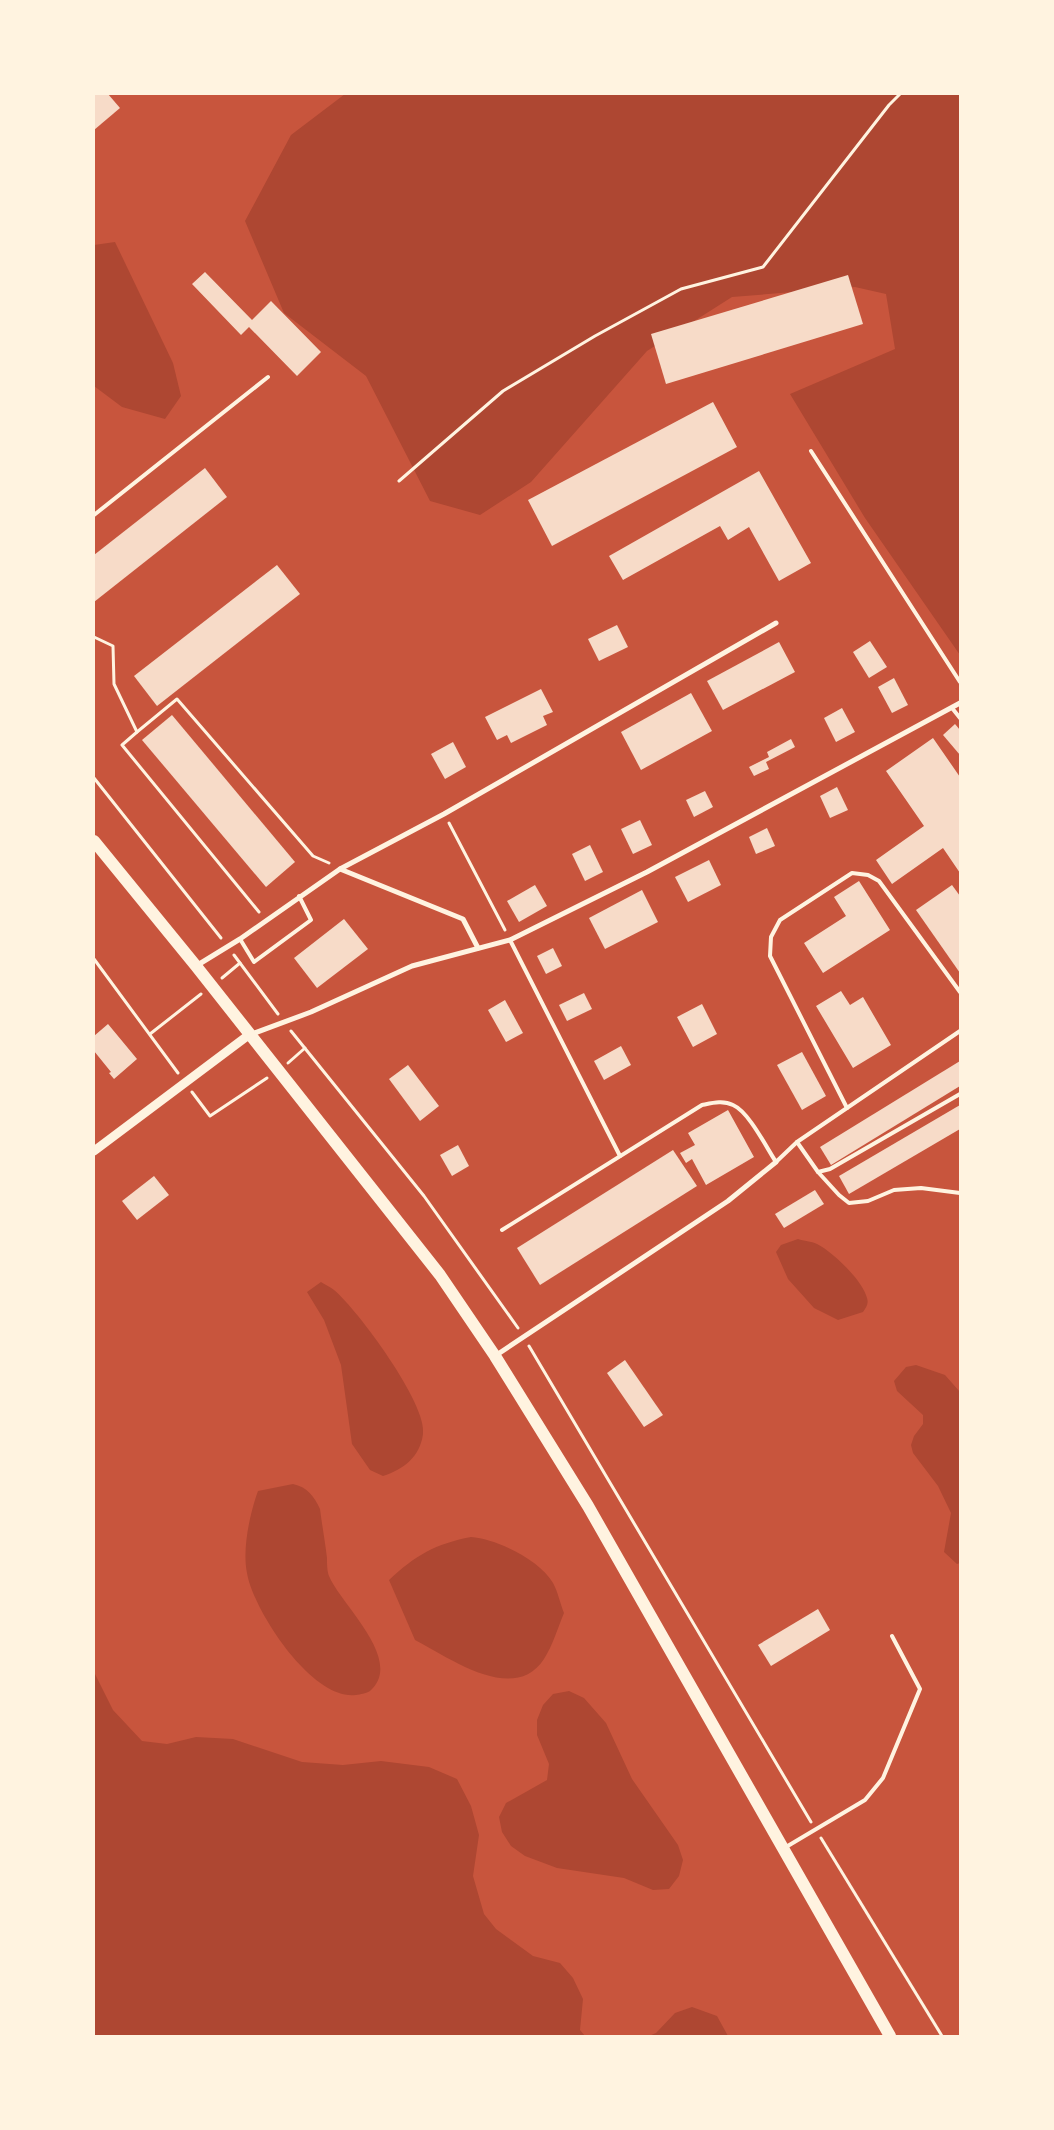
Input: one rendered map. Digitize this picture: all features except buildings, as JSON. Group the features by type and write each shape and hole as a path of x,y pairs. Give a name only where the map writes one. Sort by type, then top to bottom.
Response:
{"highway":[{"path":"94,840 440,1275 495,1356 588,1506 782,1850 890,2036"}],"street":[{"path":"196,966 240,939 340,869 444,814 776,623"},
{"path":"94,1151 250,1034 311,1012 412,966 510,940 647,872 960,703"},
{"path":"340,869 463,920 478,948"},
{"path":"495,1356 728,1201 776,1162"}],"lane":[{"path":"94,515 268,377"},
{"path":"810,451 960,682"},
{"path":"952,708 960,718"},
{"path":"847,1108 770,956 771,937 780,920 852,873 868,875 879,881 960,992"},
{"path":"240,939 254,962 311,920 299,896"},
{"path":"510,940 620,1156"},
{"path":"502,1230 702,1105 719,1102 733,1105 745,1114 776,1162 797,1142 960,1031"},
{"path":"818,1172 830,1169 960,1094"},
{"path":"797,1142 818,1172 839,1195 850,1203 868,1201 894,1190 921,1188 960,1194"},
{"path":"782,1850 865,1800 883,1778 920,1689 892,1636"}],"path":[{"path":"400,480 504,391 587,341 681,289 763,267 889,104 900,94"},
{"path":"94,637 113,646 114,684 137,732"},
{"path":"266,921 122,745 177,699 314,856 340,869"},
{"path":"94,778 228,947 305,1048 424,1196 524,1337 816,1830 942,2036"},
{"path":"444,814 510,940"},
{"path":"94,959 210,1116 279,1071 305,1048"},
{"path":"150,1034 240,963"}],"shaded area":[{"path":"345,94 960,94 960,655 865,518 790,394 895,349 886,294 855,287 732,297 647,351 531,482 480,515 430,501 366,376 284,313 245,221 291,135"},
{"path":"115,242 173,363 181,396 165,419 122,407 94,386 94,245"},
{"path":"798,1239 815,1243 824,1248 854,1276 868,1300 863,1312 838,1320 814,1308 788,1279 776,1252 781,1245"},
{"path":"321,1282 333,1289 345,1301 374,1337 403,1381 415,1402 422,1420 423,1434 415,1456 398,1470 383,1476 370,1470 352,1444 341,1365 324,1320 307,1292"},
{"path":"916,1365 945,1375 960,1392 960,1563 957,1564 944,1552 951,1513 938,1486 913,1453 911,1445 914,1436 923,1424 923,1415 897,1391 894,1381 906,1367"},
{"path":"293,1484 306,1490 318,1504 329,1576 376,1649 380,1664 379,1678 370,1691 366,1693 356,1695 339,1693 321,1684 304,1669 287,1650 260,1609 252,1589 247,1573 245,1553 252,1510 258,1491"},
{"path":"471,1537 505,1546 538,1566 553,1583 564,1613 544,1659 531,1672 516,1678 499,1678 481,1674 415,1640 389,1580 417,1557 436,1547"},
{"path":"94,1672 113,1710 142,1741 167,1744 196,1737 233,1739 302,1762 343,1765 381,1761 429,1767 457,1779 471,1806 479,1835 473,1876 484,1914 496,1929 533,1956 560,1963 573,1978 583,1999 580,2030 585,2036 94,2036"},
{"path":"569,1691 584,1698 606,1723 632,1779 678,1845 683,1860 679,1876 669,1889 653,1890 624,1878 557,1868 525,1856 511,1846 502,1832 499,1817 506,1803 547,1780 549,1764 537,1735 537,1720 543,1705 553,1694"},
{"path":"692,2007 717,2016 728,2036 649,2036 656,2033 675,2013"}]}
